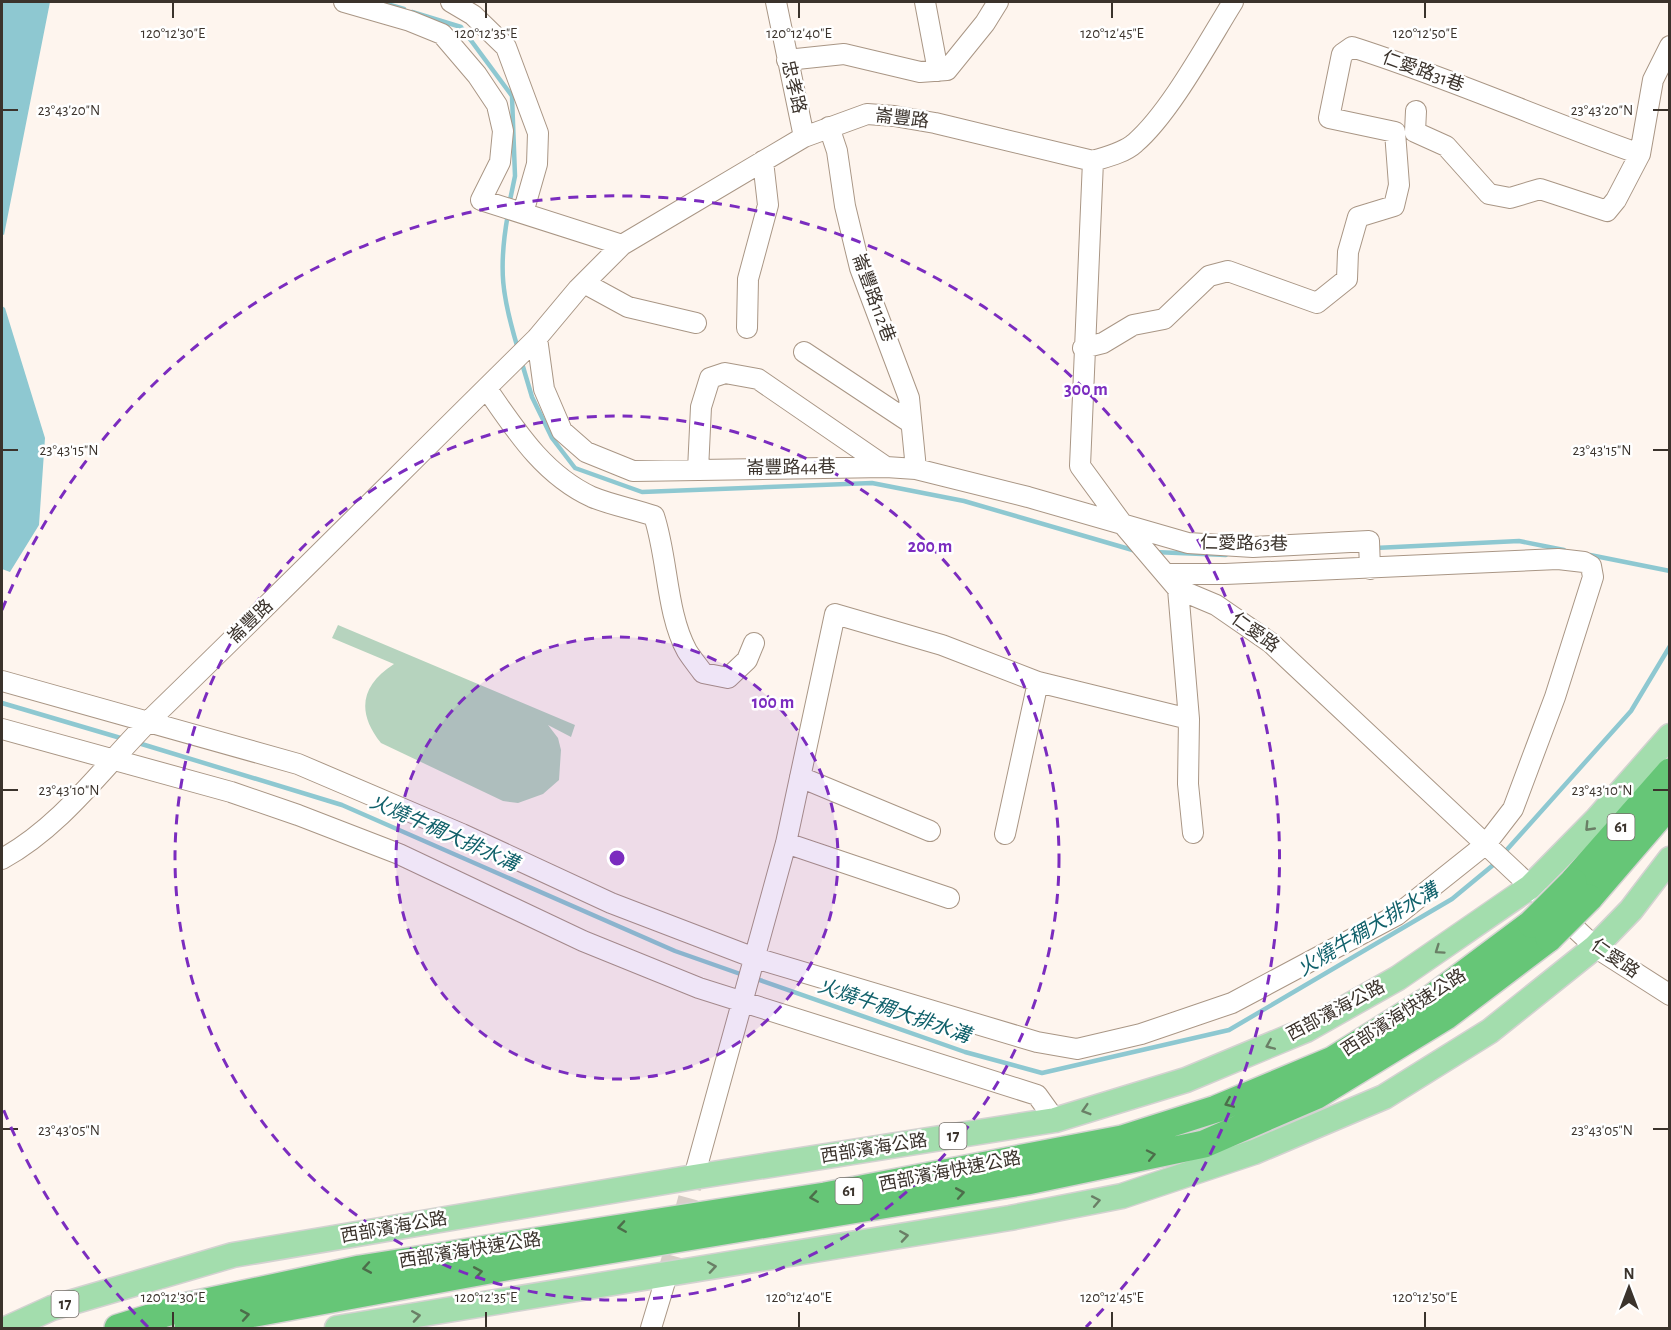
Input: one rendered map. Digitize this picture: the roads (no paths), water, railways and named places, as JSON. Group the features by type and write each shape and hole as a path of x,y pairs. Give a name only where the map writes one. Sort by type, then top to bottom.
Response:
{"highway":[{"name":"西部濱海快速公路","path":"1581,890 1670,772"},
{"name":"西部濱海快速公路","path":"188,1329 217,1320 500,1268 1027,1182 1204,1144 1317,1095 1446,1016 1540,931 1670,804"},
{"name":"西部濱海快速公路","path":"118,1329 188,1306 360,1269 825,1196 1122,1139 1216,1108 1333,1060 1540,931"}],"main road":[{"name":"西部濱海公路","path":"8,1329 52,1308 233,1255 694,1177 1055,1120 1186,1080 1306,1030 1398,978 1530,887 1597,819 1670,736"},
{"path":"337,1329 1010,1218 1122,1196 1254,1152 1384,1097 1490,1031 1595,947 1631,910 1670,859"}],"street":[{"path":"344,2 410,21 442,34 477,75 497,105 503,131 500,162 481,200 622,245"},
{"path":"451,2 473,15 506,47 538,133 537,164 523,213"},
{"name":"忠孝路","path":"776,2 804,137"},
{"path":"925,2 938,71"},
{"path":"787,60 844,54 920,72 947,70 986,23 998,2"},
{"path":"1092,161 1134,144 1154,124 1233,2"},
{"path":"1416,111 1415,132 1446,146 1489,194 1510,198 1540,189 1607,211 1616,200 1640,154 1653,80 1670,46"},
{"name":"仁愛路31巷","path":"1083,348 1103,343 1133,325 1164,319 1209,276 1228,271 1317,303 1347,279 1348,252 1358,217 1394,206 1399,185 1395,132 1329,118 1342,54 1352,47 1424,70 1582,134 1640,154"},
{"name":"崙豐路","path":"2,859 28,844 64,813 148,722 492,384 622,245 804,137 867,114 935,123 1092,161"},
{"name":"崙豐路112巷","path":"829,127 837,151 845,206 860,268 909,398 916,469"},
{"name":"仁愛路","path":"1092,161 1080,466 1121,522 1172,581 1216,605 1271,643 1595,947 1670,995"},
{"path":"747,328 748,279 768,205 763,162"},
{"path":"584,283 628,307 696,323"},
{"name":"崙豐路44巷","path":"533,342 544,389 562,431 586,452 633,471 886,467 916,469 1121,522"},
{"path":"804,352 911,423"},
{"path":"698,470 701,407 710,378 725,373 758,379 886,467"},
{"path":"492,384 517,433 556,476 593,498 654,516 662,540 675,616 686,649 703,674 728,678 747,660 754,643"},
{"name":"仁愛路63巷","path":"1121,522 1188,543 1253,547 1369,541 1370,569"},
{"path":"2,681 298,764 462,834 611,903 752,957 1037,1042 1077,1049 1141,1034 1241,998 1397,915 1486,843 1513,809 1555,697 1593,577 1591,567 1584,562 1558,559 1172,581 1189,719 1188,784 1192,832"},
{"path":"694,1177 752,957 786,843 836,614 942,645 1038,682 1189,719"},
{"path":"1005,834 1038,682"},
{"path":"2,729 231,792 320,824 399,854 583,941 741,1002 1037,1095 1055,1120"},
{"path":"800,777 930,831"},
{"path":"786,843 949,898"},
{"path":"651,1329 667,1275"}],"water":[{"path":"2,2 50,2 4,235 2,234"},
{"path":"2,306 5,308 45,438 39,525 10,572 2,569"}],"waterway":[{"path":"380,2 404,9"},
{"path":"412,12 461,27 512,96 515,176 509,205"},
{"path":"508,214 503,251 503,282 508,313 518,349"},
{"path":"521,360 532,397 552,438 575,468 642,492 872,483 964,501 1136,551"},
{"path":"1375,548 1519,541 1564,550"},
{"path":"1154,552 1226,555"},
{"path":"1590,555 1670,571"},
{"name":"火燒牛稠大排水溝","path":"1503,854 1631,711 1670,646"},
{"name":"火燒牛稠大排水溝","path":"2,703 124,739"},
{"name":"火燒牛稠大排水溝","path":"135,742 342,805 675,951 746,976"},
{"name":"火燒牛稠大排水溝","path":"754,978 965,1052 1042,1073 1229,1030 1452,899 1498,861"}],"tunnel":[{"path":"667,1275 694,1177"}]}
